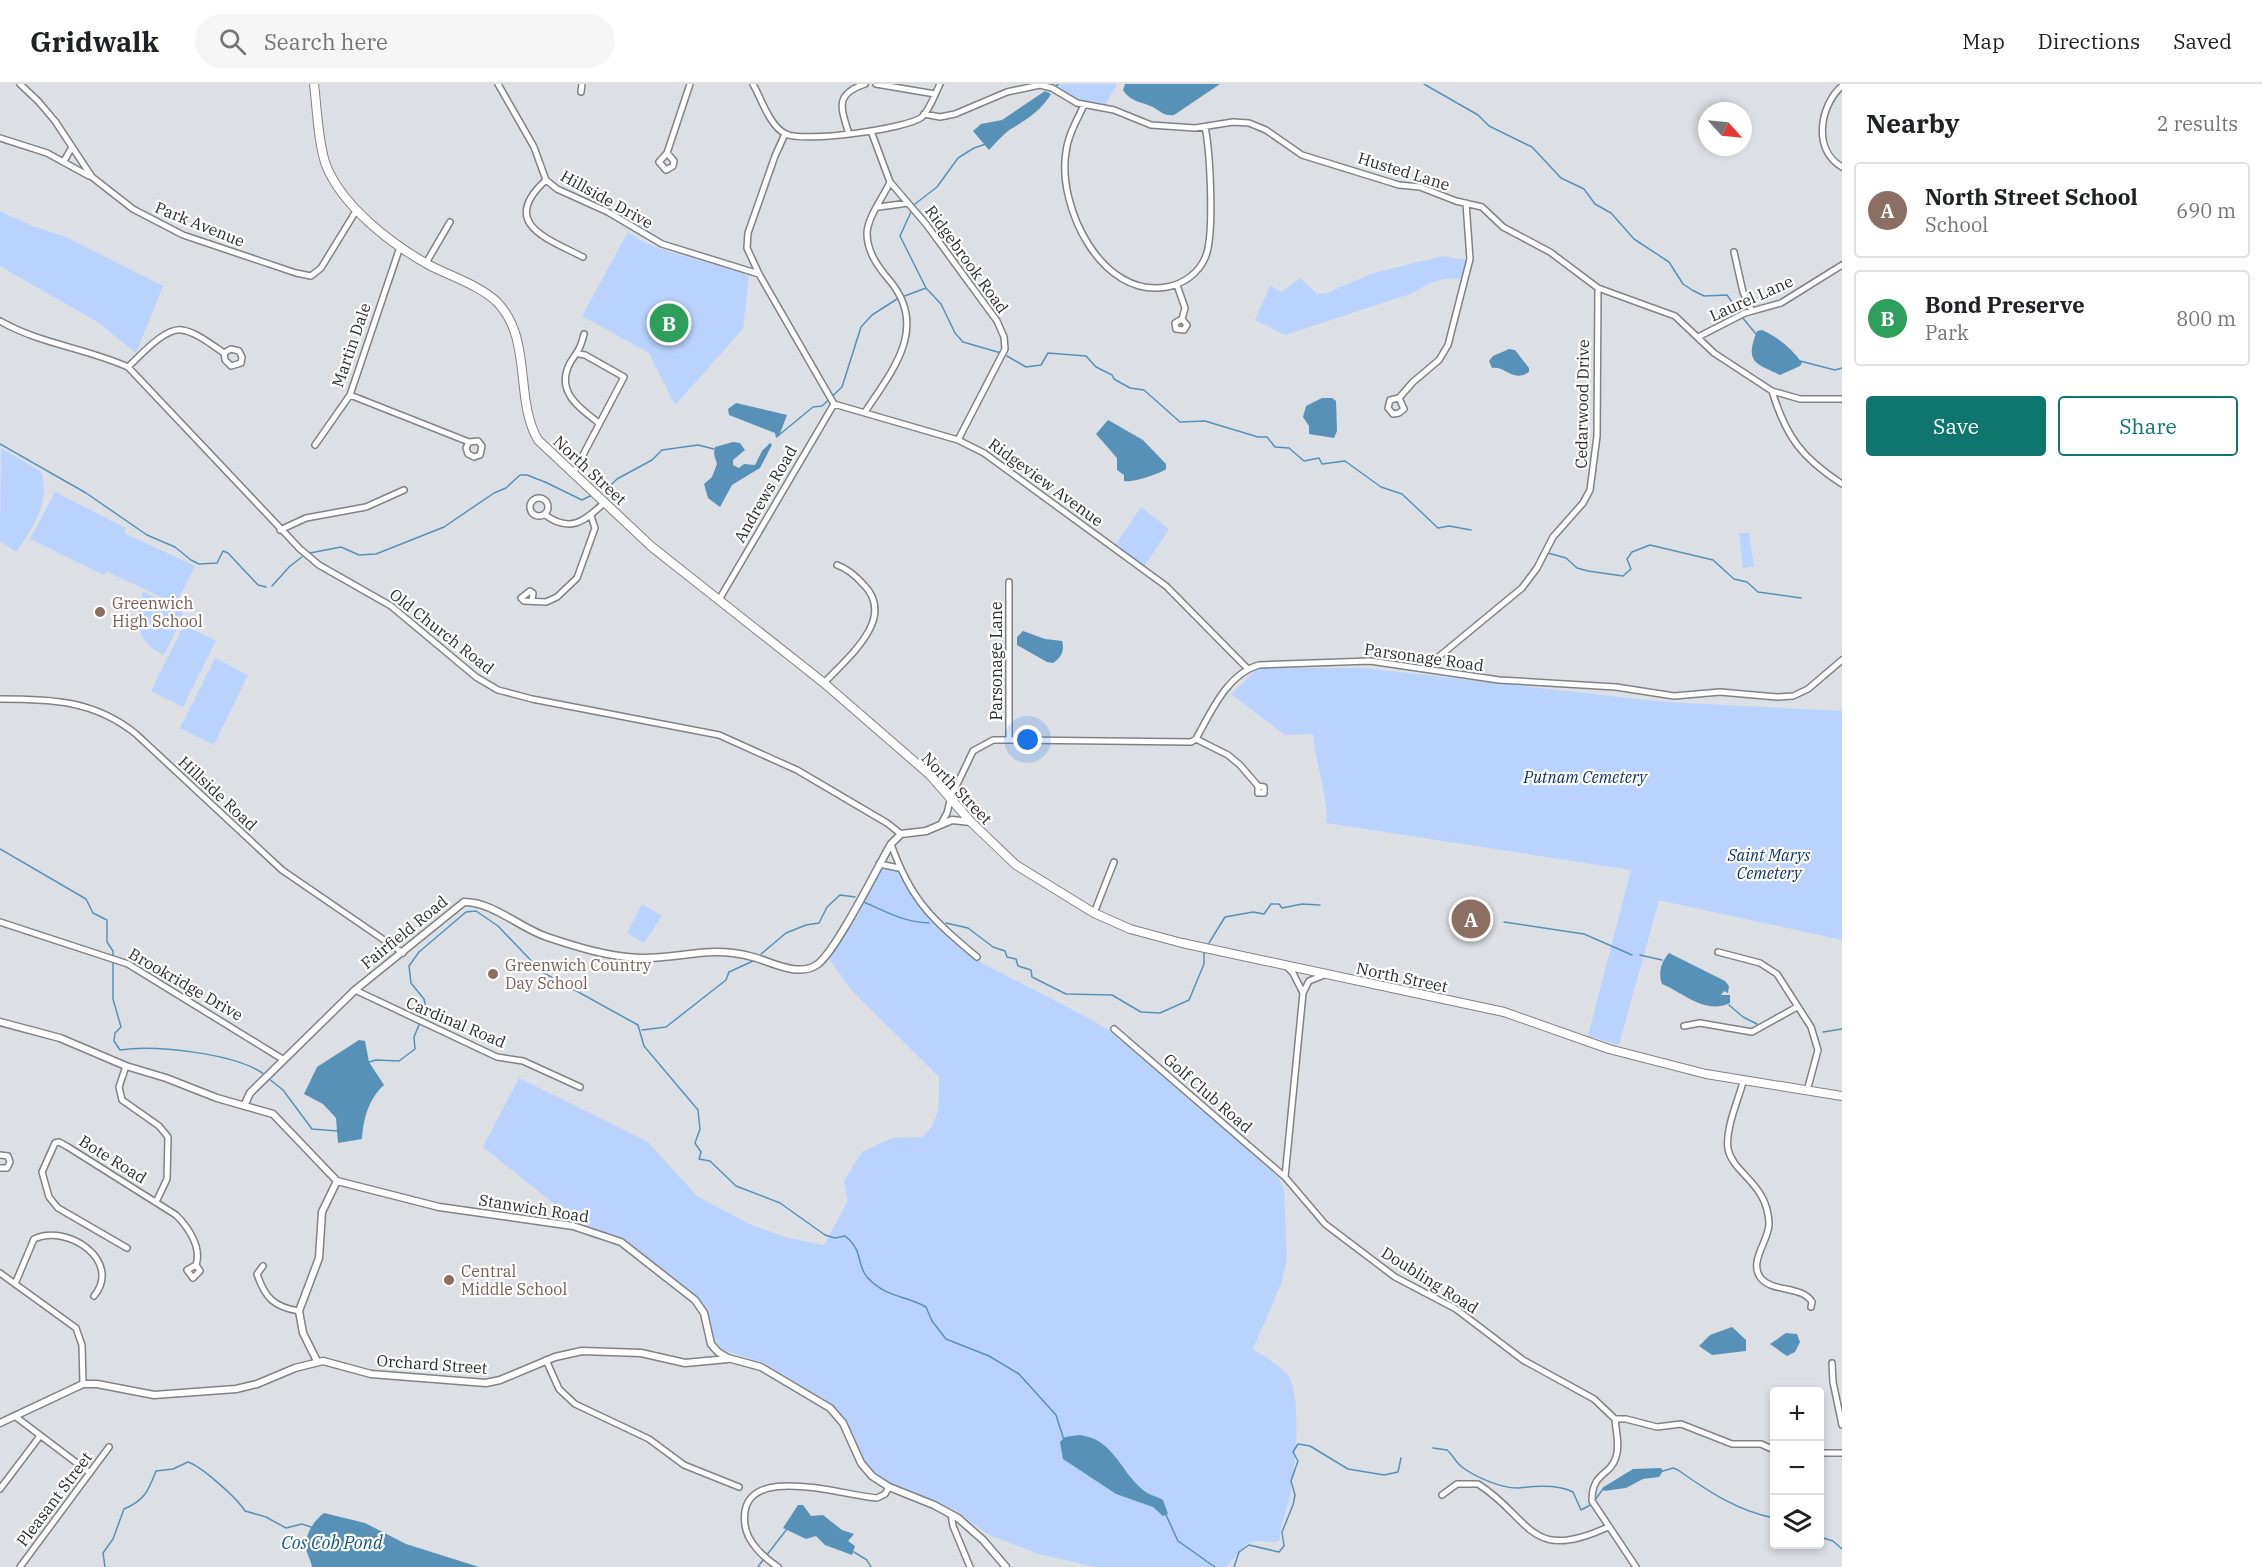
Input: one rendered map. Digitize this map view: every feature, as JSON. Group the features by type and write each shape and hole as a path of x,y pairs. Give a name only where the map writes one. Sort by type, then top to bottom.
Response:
{"main road":[{"name":"North Street","path":"314,84 325,164 333,181 356,211 400,247 497,302 517,343 523,369 529,423 548,451 574,472 652,546 824,683 930,775 971,822 1016,865 1094,914 1144,933 1324,975 1504,1012 1609,1049 1743,1082 1842,1096"}],"street":[{"name":"Park Avenue","path":"20,84 43,105 92,177 133,209 156,223 311,276 321,268 356,211"},
{"name":"Hillside Drive","path":"498,84 534,147 546,180 556,189 608,212 662,244 759,273"},
{"path":"581,92 582,84"},
{"path":"667,153 690,84"},
{"path":"753,84 776,125 785,134 795,136 849,134 910,123 924,114 940,84"},
{"path":"849,134 841,105 844,95 851,89 866,84"},
{"path":"876,84 935,94"},
{"name":"Husted Lane","path":"924,114 940,117 955,114 1019,88 1040,85 1084,105 1114,111 1150,125 1174,128 1205,127 1233,122 1250,123 1266,130 1302,155 1399,185 1420,187 1482,207 1503,227 1550,252 1598,288 1675,316 1700,336 1714,353 1772,391 1800,399 1842,399"},
{"path":"1842,86 1834,93 1824,113 1823,135 1828,156 1842,167"},
{"path":"1084,105 1069,140 1065,162 1072,211 1086,243 1101,263 1124,279 1153,288 1177,285 1200,268 1209,249 1205,127"},
{"name":"Ridgebrook Road","path":"871,131 890,182 926,224 997,321 1004,337 1003,356 958,440"},
{"path":"785,134 774,156 748,233 747,248 832,400"},
{"path":"0,138 27,145 64,161 92,177"},
{"path":"64,161 72,147"},
{"path":"546,180 527,204 525,216 528,225 536,232 583,257"},
{"path":"865,412 900,358 907,330 904,301 875,263 868,242 869,223 890,182"},
{"path":"879,207 908,203"},
{"path":"1399,398 1413,382 1439,360 1448,345 1470,259 1466,203"},
{"path":"426,263 450,222"},
{"name":"Martin Dale","path":"315,445 350,394 400,247"},
{"path":"1734,252 1743,292 1752,311"},
{"name":"Laurel Lane","path":"1700,336 1745,313 1782,302 1842,265"},
{"path":"1177,285 1185,308 1182,319"},
{"name":"Cedarwood Drive","path":"1425,668 1522,588 1537,568 1553,537 1583,503 1590,490 1596,435 1598,288"},
{"name":"Old Church Road","path":"0,321 37,339 100,355 128,367 280,530 319,565 391,606 476,677 498,690 719,735 797,770 887,823 901,834"},
{"path":"128,367 156,341 174,330 183,330 224,353"},
{"path":"584,334 579,354 571,361 566,373 569,398 599,423"},
{"path":"574,472 624,377 579,354"},
{"path":"1772,391 1781,420 1790,438 1804,455 1842,484"},
{"path":"350,394 469,442"},
{"name":"Ridgeview Avenue","path":"832,400 975,447 1166,586 1247,668"},
{"name":"Andrews Road","path":"720,598 832,400"},
{"path":"280,530 306,518 366,507 404,490"},
{"path":"544,514 566,524 582,522 604,502"},
{"path":"532,601 546,602 557,597 578,578 595,528 591,516"},
{"path":"824,683 871,629 877,615 875,601 868,588 853,573 837,565"},
{"name":"Parsonage Lane","path":"1009,740 1010,582"},
{"name":"Parsonage Road","path":"1247,668 1259,665 1347,661 1425,668 1499,680 1616,687 1674,696 1720,692 1785,697 1808,689 1842,660"},
{"path":"941,824 973,751 993,740 1184,743 1196,739 1215,703 1247,668"},
{"name":"Hillside Road","path":"0,699 49,699 69,702 99,711 120,722 144,741 282,870 403,953"},
{"path":"1196,739 1228,755 1258,786"},
{"path":"901,834 926,831 952,820 971,822"},
{"name":"Fairfield Road","path":"244,1106 249,1095 258,1085 355,990 403,953 458,905 471,902 546,937 614,956 665,957 702,950 738,954 797,970 809,969 826,955 891,844 901,834"},
{"path":"891,844 899,868 921,905 943,928 977,957"},
{"path":"1094,914 1114,862"},
{"path":"879,864 899,868"},
{"name":"Brookridge Drive","path":"0,922 131,966 284,1060"},
{"path":"1718,952 1760,963 1777,974 1811,1027 1818,1050 1807,1091"},
{"path":"1286,966 1293,973 1303,993"},
{"path":"1285,1177 1303,993 1309,981 1324,975"},
{"name":"Cardinal Road","path":"355,990 497,1057 523,1061 580,1087"},
{"path":"1684,1026 1700,1023 1752,1032 1797,1007"},
{"path":"0,1022 60,1038 126,1066 278,1118 337,1181 322,1212 319,1258 299,1311 303,1333 317,1361 241,1388 154,1395 97,1384 83,1384 0,1423"},
{"name":"Golf Club Road","path":"1113,1029 1285,1177"},
{"path":"126,1066 119,1087 122,1100 159,1126 168,1137 167,1179 156,1202"},
{"path":"1743,1082 1728,1144 1733,1160 1761,1193 1767,1214 1768,1229 1757,1261 1758,1273 1766,1282 1807,1295 1812,1302 1811,1307"},
{"name":"Bote Road","path":"127,1248 66,1213 50,1197 42,1172 55,1143 59,1142 68,1147 176,1215 186,1226 198,1253 196,1265"},
{"path":"0,1155 8,1156 10,1162 7,1168 0,1168"},
{"name":"Doubling Road","path":"1285,1177 1325,1224 1395,1277 1456,1309 1523,1360 1594,1399 1615,1419"},
{"name":"Stanwich Road","path":"337,1181 430,1205 573,1226 612,1238 644,1258 695,1300 704,1313 711,1344"},
{"path":"15,1284 34,1239 54,1234 82,1245 96,1257 103,1278 93,1296"},
{"path":"263,1266 257,1274 266,1297 277,1306 299,1311"},
{"path":"0,1273 76,1328 82,1345 83,1384"},
{"path":"703,1361 711,1344 728,1359 761,1367 830,1408 843,1423 865,1468 889,1487 951,1514 980,1536 1006,1567"},
{"name":"Orchard Street","path":"317,1361 335,1363 371,1374 486,1383 500,1380 546,1360 576,1352 605,1351 647,1354 684,1362 728,1359"},
{"path":"546,1360 559,1389 575,1404 640,1434 684,1465 739,1487"},
{"path":"1833,1363 1833,1382 1842,1425"},
{"path":"16,1417 90,1473"},
{"path":"1636,1567 1592,1501 1592,1488 1616,1457 1615,1419 1626,1419 1657,1427 1681,1424 1732,1444 1761,1444 1770,1448"},
{"path":"0,1489 40,1436"},
{"name":"Pleasant Street","path":"20,1567 109,1447"},
{"path":"1824,1453 1842,1453"},
{"path":"1442,1495 1457,1484 1478,1484 1523,1527 1544,1538 1581,1540 1608,1527"},
{"path":"778,1567 768,1564 750,1540 745,1529 747,1507 757,1492 767,1487 783,1485 877,1498 885,1494 889,1487"},
{"path":"951,1514 953,1526 970,1567"}],"green space":[{"path":"1050,84 1117,84 1105,105 1070,98"},
{"path":"0,211 32,226 66,237 163,286 136,353 99,323 0,266"},
{"path":"628,232 656,247 749,276 743,329 675,405 649,353 582,316"},
{"path":"1443,256 1466,260 1463,279 1437,281 1413,293 1285,335 1255,320 1270,286 1282,292 1300,278 1317,294 1326,293 1374,273"},
{"path":"1,448 41,472 43,483 44,494 39,514 16,552 0,541"},
{"path":"55,492 126,528 124,533 195,566 176,604 106,571 104,575 30,539"},
{"path":"1141,507 1169,529 1144,567 1116,544"},
{"path":"1739,533 1749,533 1754,566 1743,568"},
{"path":"143,592 181,609 183,617 164,655 148,644 140,628 138,620"},
{"path":"184,625 216,641 183,707 151,691"},
{"path":"215,658 248,675 214,745 180,728"},
{"name":"Putnam Cemetery","path":"1263,668 1363,668 1665,702 1842,711 1842,940 1659,900 1619,1045 1588,1036 1631,870 1327,823 1313,734 1285,735 1231,694 1255,671"},
{"path":"888,866 898,871 922,908 940,929 982,963 1092,1020 1129,1043 1278,1177 1284,1189 1287,1259 1281,1284 1253,1349 1286,1373 1293,1387 1295,1401 1294,1470 1280,1540 1252,1542 1243,1548 1226,1567 1094,1567 1039,1554 987,1534 955,1510 879,1479 861,1457 840,1412 826,1400 764,1363 723,1350 715,1340 705,1307 678,1281 631,1245 576,1221 483,1147 519,1078 648,1142 697,1196 749,1224 788,1238 824,1245 848,1201 844,1181 862,1152 892,1138 923,1137 933,1124 938,1109 939,1077 852,991 829,959 858,915 881,869"},
{"path":"642,904 662,916 644,943 627,933"}],"water":[{"path":"1125,84 1220,84 1171,115 1130,98 1123,90"},
{"path":"1045,91 1051,94 1043,105 1005,133 989,150 973,131 981,124 1002,120"},
{"path":"1762,330 1789,348 1802,363 1800,366 1780,375 1758,364 1752,355 1752,349 1757,331"},
{"path":"1509,349 1515,350 1529,368 1529,372 1518,376 1492,368 1489,361 1493,356"},
{"path":"1322,398 1332,398 1336,401 1337,431 1334,438 1309,434 1309,426 1303,417 1306,406"},
{"path":"736,403 787,415 779,436 776,438 775,433 729,415 728,409"},
{"path":"1108,420 1143,440 1166,464 1166,469 1146,478 1124,481 1124,475 1117,470 1117,458 1096,434"},
{"path":"733,442 740,443 745,450 733,460 733,465 739,468 744,464 755,465 762,451 770,443 772,445 760,468 732,485 720,507 708,498 704,484 712,477 717,464 714,454 715,447"},
{"path":"1023,631 1045,639 1062,641 1063,651 1058,659 1053,663 1047,662 1017,645 1017,637"},
{"path":"1669,953 1725,981 1729,986 1728,993 1724,991 1721,995 1730,995 1730,1003 1721,1006 1703,1005 1662,984 1661,968"},
{"path":"359,1040 365,1041 369,1062 384,1085 374,1096 368,1110 362,1139 338,1143 336,1118 323,1104 304,1094 317,1067"},
{"path":"1732,1327 1746,1340 1746,1351 1712,1355 1699,1346 1710,1335"},
{"path":"1786,1333 1797,1334 1800,1342 1795,1352 1787,1356 1770,1344"},
{"path":"1079,1435 1091,1437 1108,1449 1134,1482 1149,1494 1163,1500 1168,1514 1163,1516 1153,1507 1116,1494 1063,1459 1060,1442 1065,1437"},
{"path":"1661,1468 1663,1471 1659,1477 1643,1479 1626,1488 1604,1491 1602,1488 1633,1469"},
{"path":"798,1505 803,1505 811,1516 823,1515 842,1530 854,1534 848,1541 855,1546 852,1555 825,1545 816,1536 806,1539 783,1528"},
{"name":"Cos Cob Pond","path":"324,1513 365,1523 406,1544 479,1567 312,1567 306,1548 308,1533"}],"waterway":[{"path":"1424,84 1478,115 1489,126 1532,147 1561,178 1584,189 1595,204 1611,213 1634,239 1669,262 1683,284 1704,296 1727,295 1740,313"},
{"path":"915,204 937,187 958,158 986,144"},
{"path":"911,212 900,236 926,288 941,304 955,333 963,342 1001,353"},
{"path":"902,297 926,288"},
{"path":"779,435 813,407 822,406 842,387 861,327 872,315 897,299"},
{"path":"1742,317 1756,334"},
{"path":"1007,356 1026,367 1041,365 1048,353 1086,356 1096,367 1112,375 1114,379 1130,388 1144,390 1180,422 1205,421 1258,437 1267,437 1275,447 1289,448 1304,461 1319,458 1322,464 1345,461 1381,487 1402,494 1438,528 1449,526 1471,530"},
{"path":"1800,361 1835,370 1842,368"},
{"path":"0,444 86,493 147,535 175,547 199,564 217,563 223,551 228,553 258,585 266,587"},
{"path":"596,492 601,488 607,489 617,479 652,460 662,450 698,445 714,449"},
{"path":"310,553 341,547 359,555 376,554 444,527 494,493 506,488 520,475 527,475 545,482 582,500 592,495"},
{"path":"1548,553 1566,558 1577,568 1623,576 1631,569 1627,559 1632,552 1650,545 1713,560 1734,579 1747,582 1758,592 1801,598"},
{"path":"272,586 290,566 302,557"},
{"path":"0,849 86,899 93,913 107,920 107,942 113,951 113,957"},
{"path":"761,954 786,933 806,925 819,923 827,907 840,895 855,897"},
{"path":"864,902 903,919 929,923"},
{"path":"1209,943 1225,917 1253,912 1264,914 1271,904 1279,904 1282,908 1302,904 1320,905"},
{"path":"369,1062 399,1061 415,1049 414,1037 426,1008 424,999 411,983 409,966 419,952 466,912 476,911 498,926 542,972 638,1025 644,1046 698,1110 700,1129 695,1143 701,1152 699,1159 710,1161 736,1186 780,1203 825,1235 835,1238 845,1236 855,1247 864,1272 874,1284 888,1293 926,1307 932,1321 946,1339 989,1356 1019,1374 1056,1415 1064,1440"},
{"path":"1504,922 1584,934 1632,955"},
{"path":"946,923 968,928 993,947 1005,951 1007,957 1016,959 1018,966 1031,970 1032,977 1066,994 1112,995 1141,1012 1160,1013 1189,1000 1204,964 1204,953"},
{"path":"1640,955 1662,960"},
{"path":"642,1030 666,1027 726,980 729,972 753,961"},
{"path":"113,962 113,999 121,1027 115,1033 114,1041 120,1050 153,1049 195,1052 235,1061 265,1075"},
{"path":"1729,1005 1743,1017 1757,1024"},
{"path":"1823,1032 1842,1029"},
{"path":"268,1078 283,1090 312,1129 338,1131"},
{"path":"1234,1567 1239,1552 1249,1545 1279,1552 1284,1546 1282,1532 1295,1495 1291,1481 1298,1461 1293,1452 1298,1444 1310,1446 1348,1469 1384,1475 1398,1472 1401,1458"},
{"path":"1433,1448 1447,1450 1462,1467 1489,1482 1512,1488 1546,1486 1567,1489 1573,1492 1581,1510 1592,1504"},
{"path":"105,1567 103,1553 113,1539 124,1509 137,1502 145,1494 156,1471 173,1469 188,1462 218,1483 235,1498 245,1511 266,1517 286,1528 302,1524 311,1527"},
{"path":"1663,1471 1673,1468 1678,1470 1724,1500 1748,1511 1770,1517"},
{"path":"1595,1500 1603,1489"},
{"path":"1166,1515 1178,1541 1215,1567"},
{"path":"766,1556 787,1529"},
{"path":"1824,1538 1833,1541 1842,1549"},
{"path":"854,1552 867,1560 871,1567"},
{"path":"758,1567 763,1560"}],"place":[{"name":"Bond Preserve","path":"669,323"},
{"name":"Greenwich High School","path":"100,612"},
{"name":"North Street School","path":"1471,919"},
{"name":"Greenwich Country Day School","path":"493,974"},
{"name":"Central Middle School","path":"449,1280"}],"park label":[{"name":"Saint Marys Cemetery","path":"1769,864"}]}
